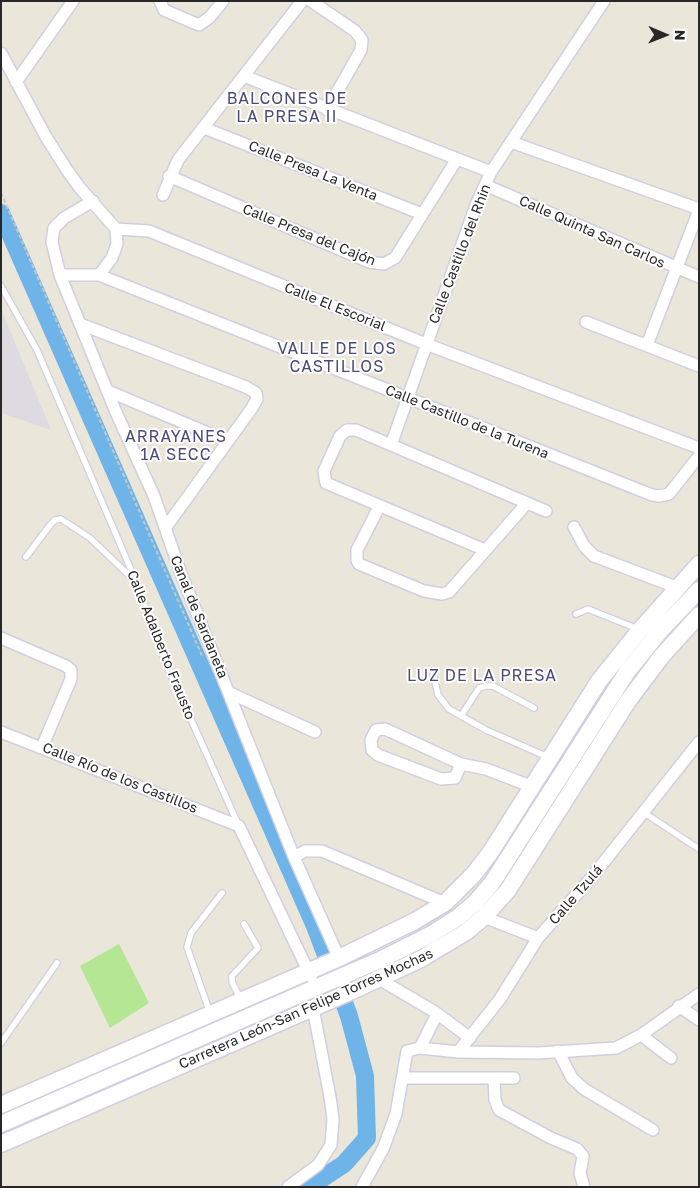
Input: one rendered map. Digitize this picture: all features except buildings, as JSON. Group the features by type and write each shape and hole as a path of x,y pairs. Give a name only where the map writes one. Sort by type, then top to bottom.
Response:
{"main road":[{"path":"1,1105 337,959 415,922 445,903 479,868 533,787 598,681 676,587 698,567"},
{"path":"1,1124 343,976 430,935 475,903 492,883 627,672 660,631 699,590"},
{"path":"646,676 658,652 699,604"},
{"name":"Carretera León-San Felipe Torres Mochas","path":"1,1144 378,979 444,946 484,917 520,873 646,676 699,615"}],"street":[{"path":"16,82 73,1"},
{"path":"160,1 164,10 199,25 210,17 222,1"},
{"path":"163,194 169,176 178,160 302,1"},
{"path":"311,1 355,31 362,40 361,50 327,110"},
{"name":"Calle Castillo del Rhin","path":"390,445 491,172 604,1"},
{"path":"1,52 16,82 67,170 116,229 117,244 112,258 99,275 60,275"},
{"path":"244,76 327,110 491,172"},
{"name":"Calle Presa La Venta","path":"204,128 422,214"},
{"path":"511,142 699,210 675,268 647,345"},
{"name":"Calle Presa del Cajón","path":"169,176 377,264 384,264 395,258 457,159"},
{"name":"Calle Quinta San Carlos","path":"485,185 699,277"},
{"name":"Canal de Sardaneta","path":"93,201 58,222 52,236 60,275 166,527 182,576 294,858 337,959"},
{"name":"Calle El Escorial","path":"116,229 149,231 426,344 699,448"},
{"name":"Calle Castillo de la Turena","path":"99,275 652,495 669,494 699,456"},
{"path":"586,322 699,366"},
{"path":"80,324 253,390 256,399 252,408 166,527"},
{"path":"108,391 227,441"},
{"path":"485,550 329,485 324,479 324,471 337,440 347,430 356,430 546,510"},
{"path":"379,507 358,550 357,560 363,567 424,591 446,594 526,503"},
{"path":"574,527 584,546 594,556 676,587"},
{"path":"1,638 66,666 71,670 71,679 42,747"},
{"path":"230,693 316,732"},
{"path":"461,764 455,778 441,778 378,756 372,750 371,740 376,730 385,729 461,764 486,769 533,787"},
{"name":"Calle Río de los Castillos","path":"1,732 238,826"},
{"name":"Calle Tzulá","path":"458,1052 500,999 538,938 592,877 699,742"},
{"name":"Calle Adalberto Frausto","path":"238,826 320,986 333,1119 331,1144 318,1165 288,1187"},
{"path":"294,858 305,851 322,851 445,903"},
{"path":"484,917 538,938"},
{"path":"378,979 437,1014 470,1038"},
{"path":"362,1187 383,1149 393,1121 403,1078 404,1058 407,1051 420,1048 458,1052 558,1051 616,1048 641,1035 699,994"},
{"path":"680,1006 699,1020"},
{"path":"420,1048 437,1014"},
{"path":"641,1035 671,1058"},
{"path":"558,1051 572,1078 584,1089 653,1130"},
{"path":"403,1078 514,1078"},
{"path":"494,1078 495,1100 500,1110 550,1138 577,1149 583,1156 580,1173 584,1187"}],"lane":[{"name":"Calle Adalberto Frausto","path":"1,286 37,350 137,583 167,666 238,826"},
{"path":"26,558 50,525 56,520 61,520 90,538 137,583"},
{"path":"576,614 588,609 640,630"},
{"path":"433,673 438,695 443,703 461,716 486,730 551,758"},
{"path":"461,716 480,688 486,686 493,686 534,708"},
{"path":"643,812 699,849"},
{"path":"210,1014 187,947 191,933 222,893"},
{"path":"241,1000 232,982 232,976 258,948 244,924"},
{"path":"1,1043 57,962"}],"path":[{"path":"1,192 203,658"}],"shaded area":[{"path":"1,309 51,430 1,413"}],"green space":[{"path":"119,944 149,1003 110,1028 80,966"}],"waterway":[{"path":"1,213 315,926 349,1016 365,1076 367,1138 344,1164 309,1187"}],"district":[{"name":"BALCONES DE LA PRESA II","path":"287,108"},
{"name":"VALLE DE LOS CASTILLOS","path":"337,358"},
{"name":"ARRAYANES 1A SECC","path":"176,446"},
{"name":"LUZ DE LA PRESA","path":"482,676"}]}
